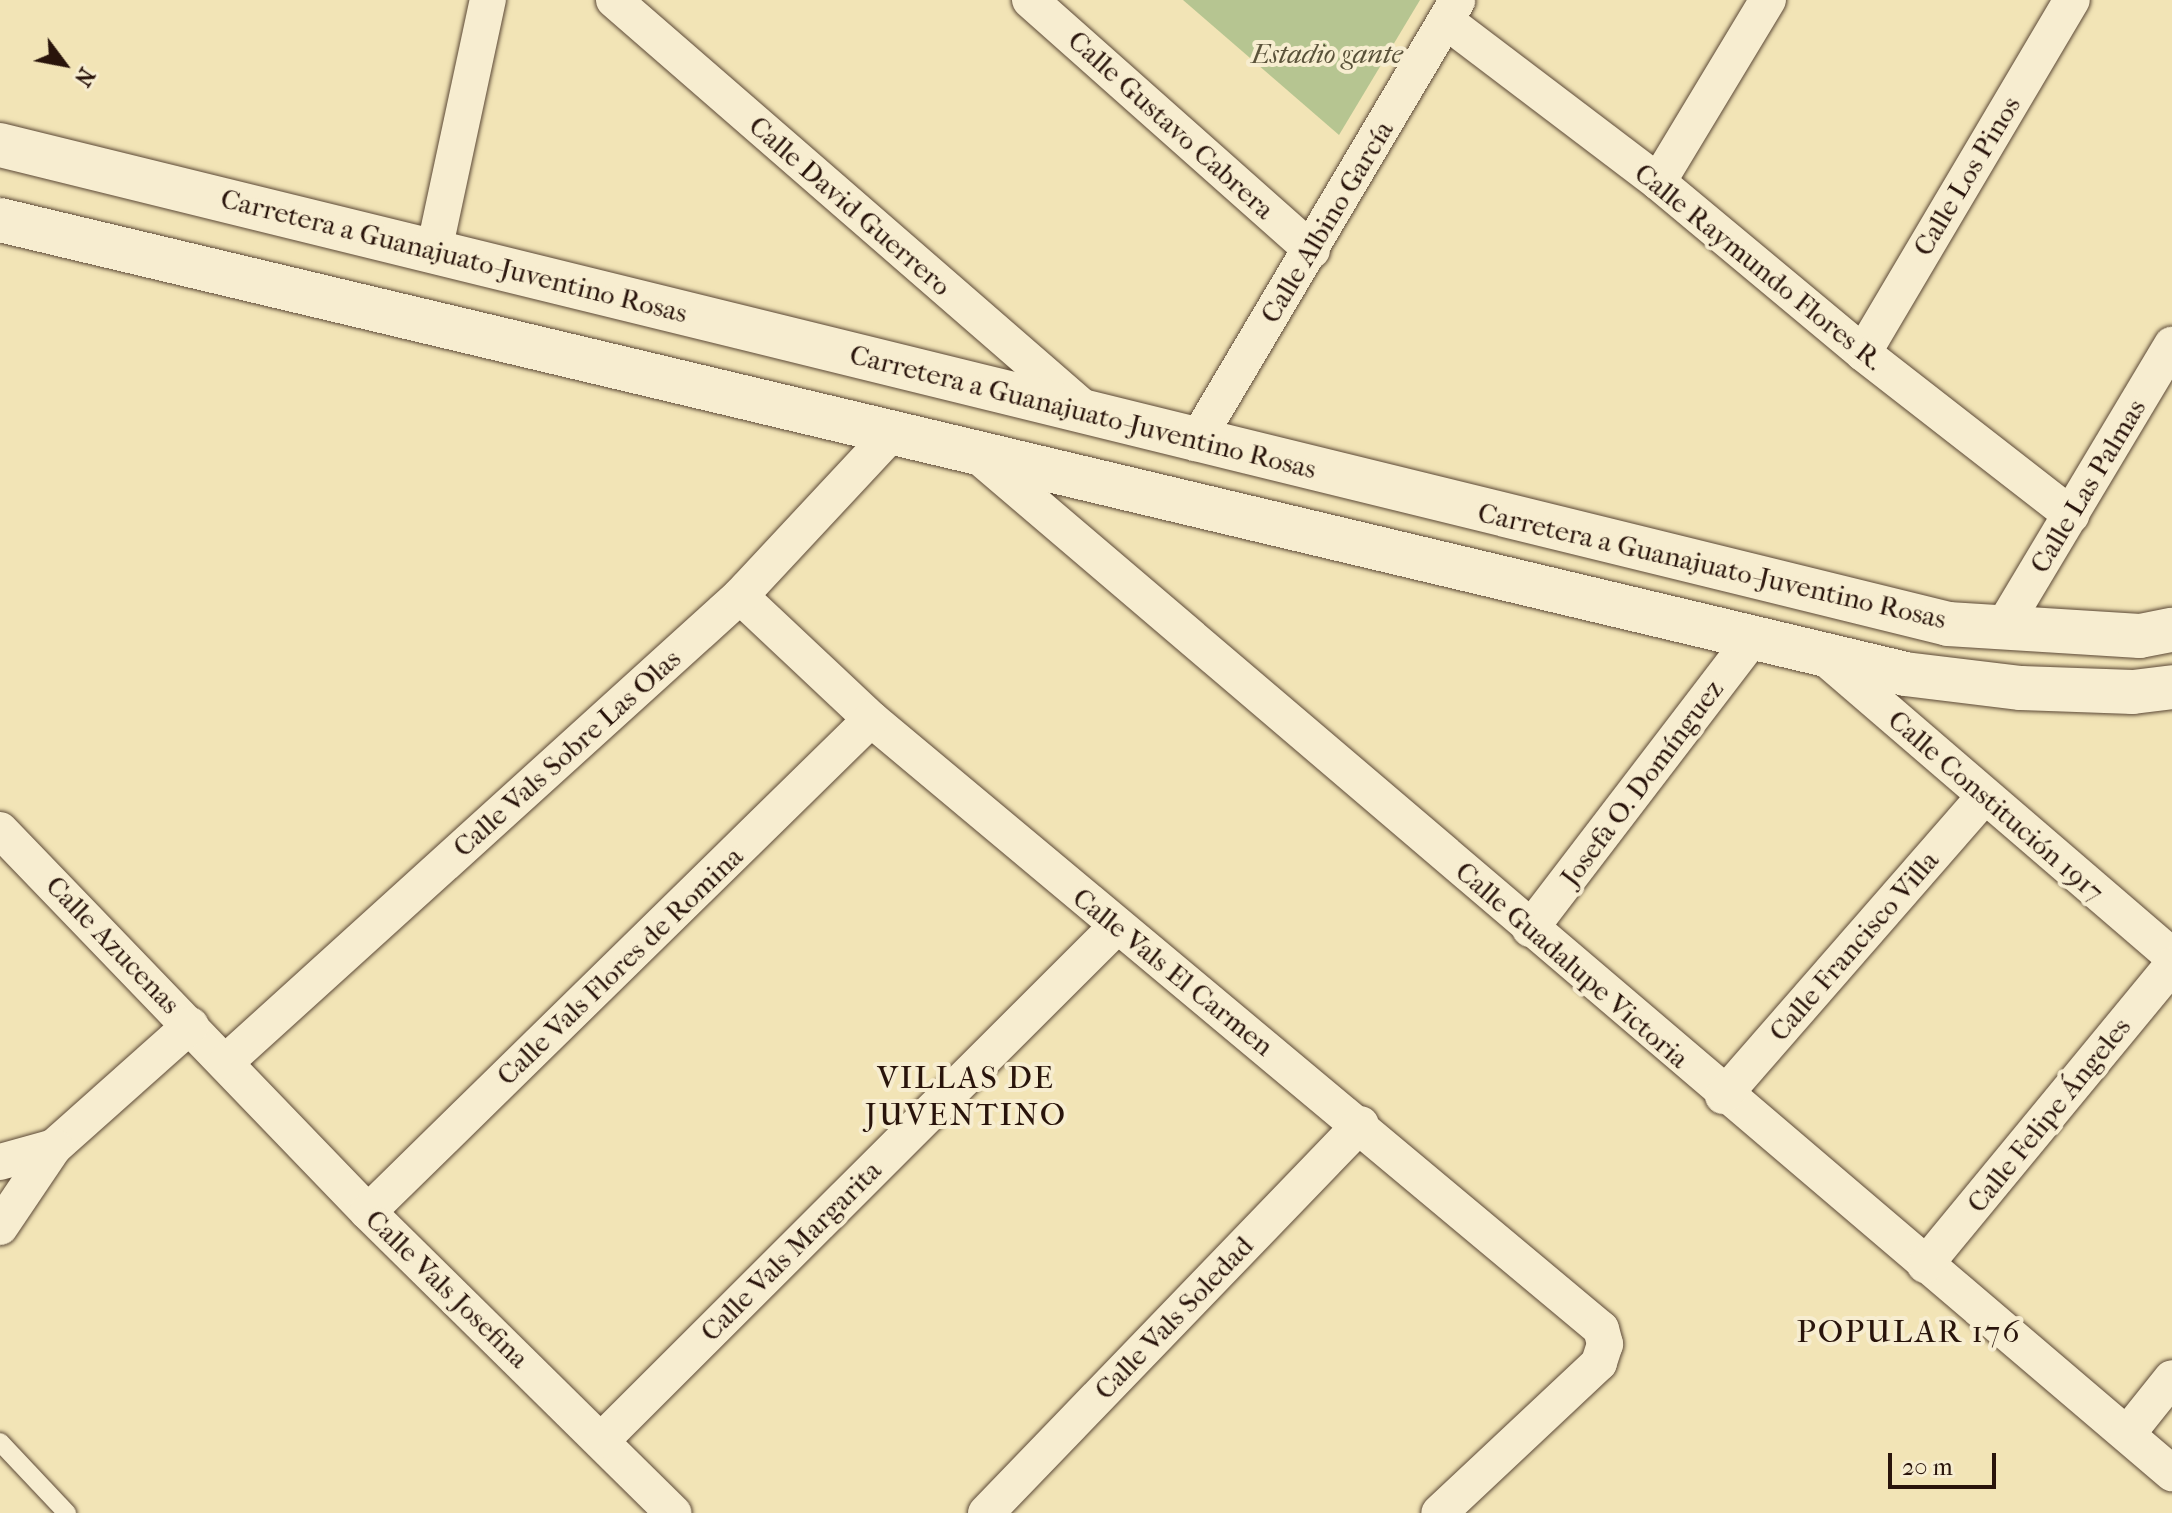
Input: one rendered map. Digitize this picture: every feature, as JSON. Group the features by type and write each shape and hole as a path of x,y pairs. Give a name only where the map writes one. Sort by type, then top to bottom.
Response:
{"main road":[{"name":"Carretera a Guanajuato-Juventino Rosas","path":"0,145 1087,411 1195,443 1948,624 2140,636 2172,630"},
{"path":"240,276 257,209"},
{"name":"Carretera a Guanajuato-Juventino Rosas","path":"0,220 1905,674 2021,688 2133,692 2172,687"}],"street":[{"path":"434,251 488,0"},
{"name":"Calle David Guerrero","path":"614,0 1087,411"},
{"name":"Calle Gustavo Cabrera","path":"1030,0 1312,250"},
{"path":"1658,182 1768,0"},
{"name":"Calle Los Pinos","path":"1863,353 2072,0"},
{"name":"Calle Albino García","path":"1195,443 1452,10"},
{"name":"Calle Raymundo Flores R.","path":"1452,10 1863,353 2071,515"},
{"name":"Calle Las Palmas","path":"2003,627 2172,345"},
{"name":"Calle Vals Sobre Las Olas","path":"227,1061 740,596 894,431"},
{"name":"Calle Guadalupe Victoria","path":"975,453 1723,1096 2172,1473"},
{"name":"Calle Vals El Carmen","path":"740,596 871,719 1116,927 1361,1124 1601,1329 1605,1344 1599,1363 1439,1513"},
{"name":"Josefa O. Domínguez","path":"1530,929 1754,636"},
{"name":"Calle Constitución 1917","path":"1822,655 2172,956"},
{"name":"Calle Vals Flores de Romina","path":"368,1212 871,719"},
{"name":"Calle Francisco Villa","path":"1723,1096 1984,797"},
{"name":"Calle Azucenas","path":"0,830 227,1061"},
{"name":"Calle Vals Margarita","path":"602,1440 1116,927"},
{"name":"Calle Felipe Ángeles","path":"1925,1265 2172,965"},
{"path":"0,1227 54,1147 191,1025"},
{"name":"Calle Vals Josefina","path":"227,1061 368,1212 673,1513"},
{"name":"Calle Vals Soledad","path":"986,1513 1361,1124"},
{"path":"0,1162 54,1147"},
{"path":"2128,1433 2172,1378"}],"lane":[{"path":"0,1442 67,1513"}],"green space":[{"name":"Estadio gante","path":"1183,0 1420,0 1339,135"}],"district":[{"name":"VILLAS DE JUVENTINO","path":"966,1098"},
{"name":"POPULAR 176","path":"1909,1332"}]}
